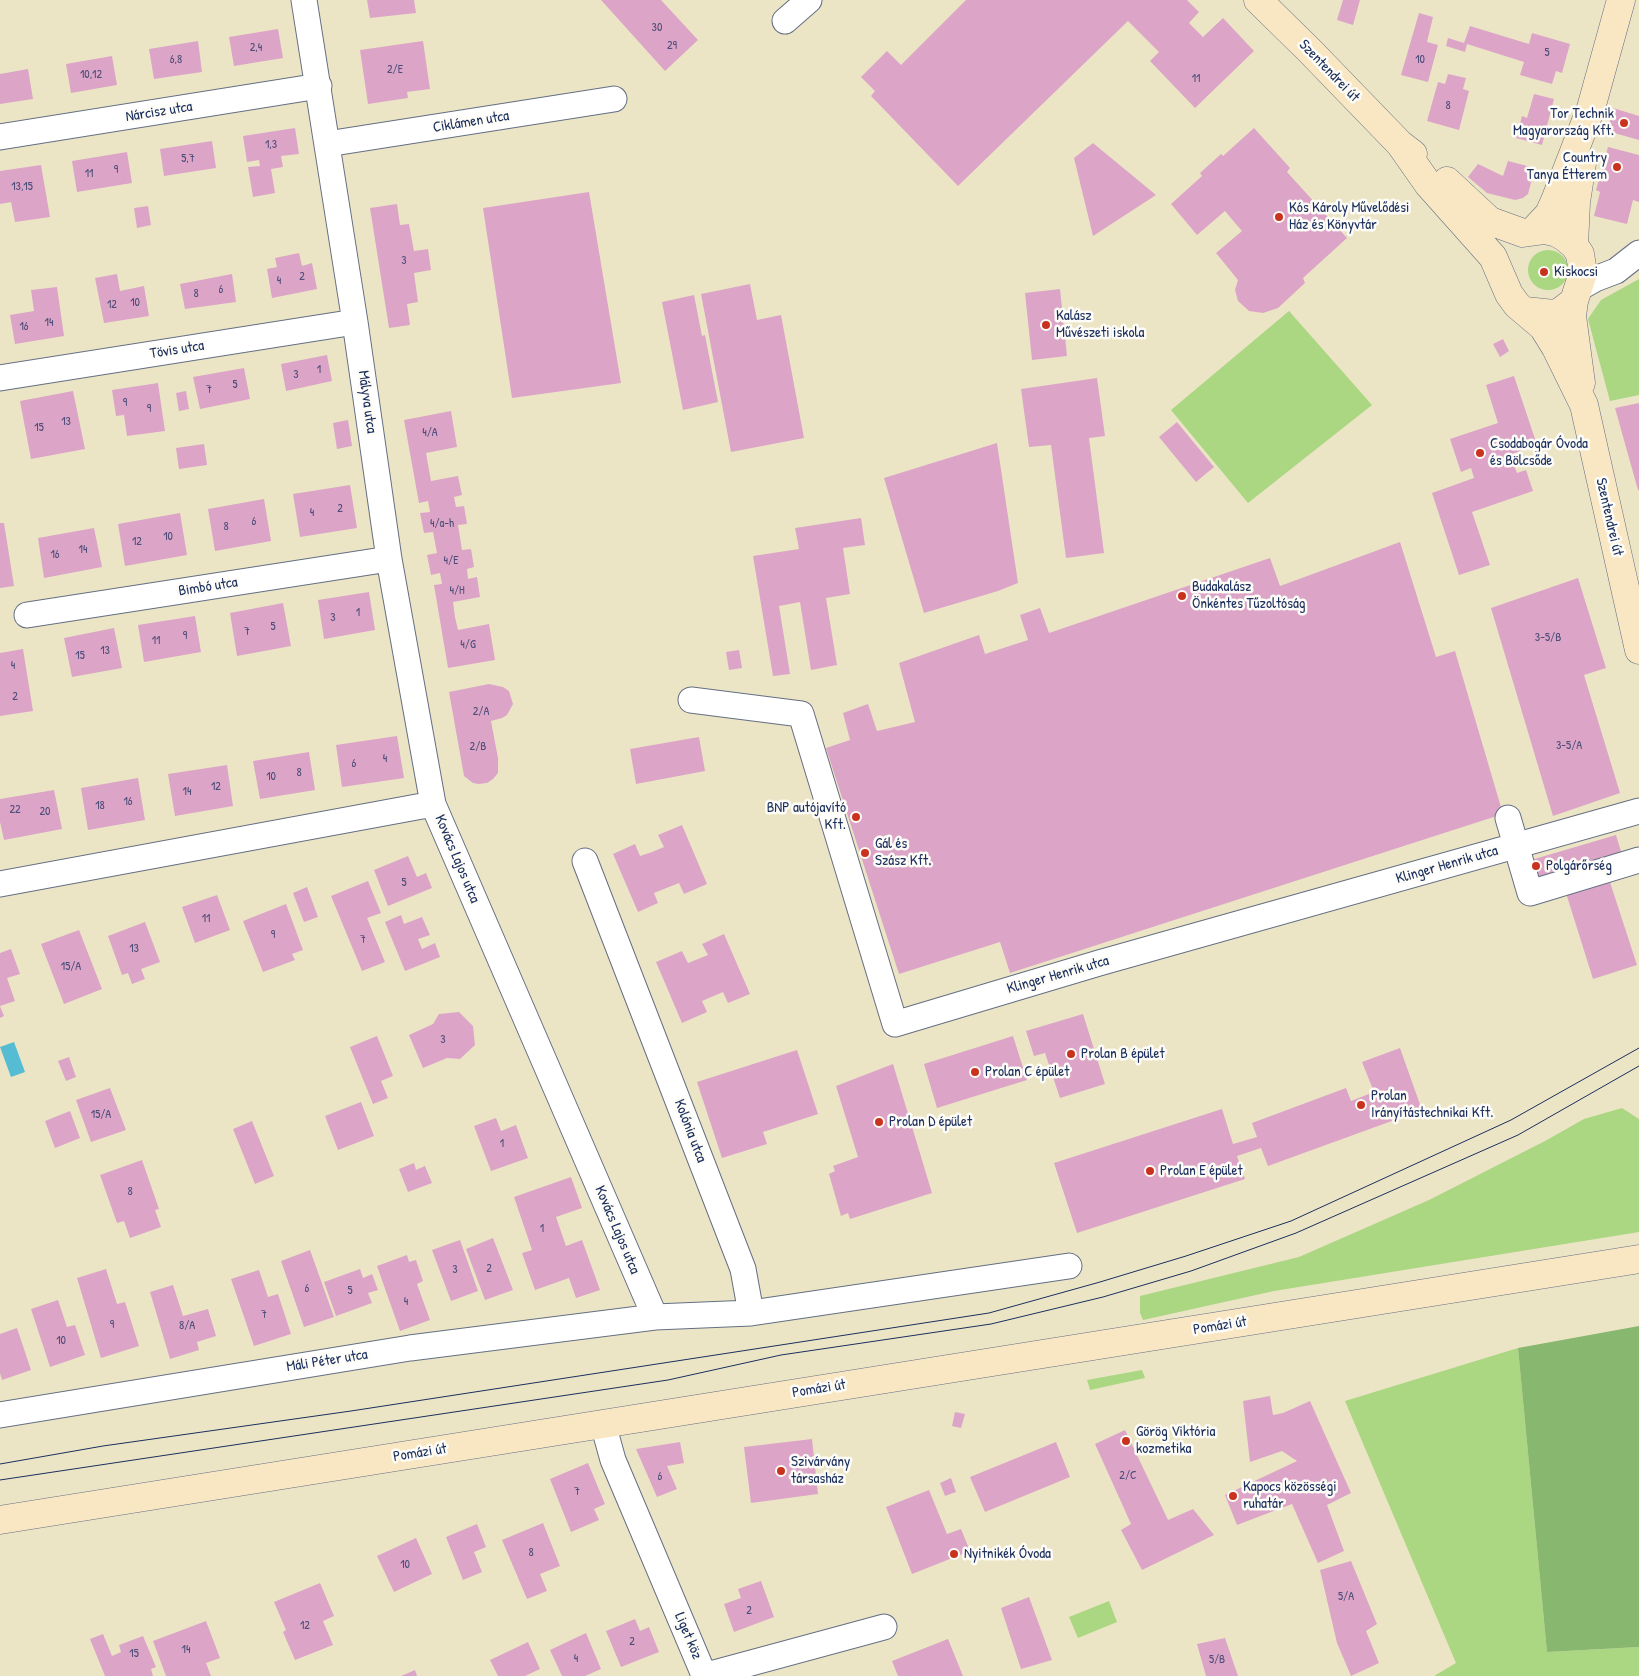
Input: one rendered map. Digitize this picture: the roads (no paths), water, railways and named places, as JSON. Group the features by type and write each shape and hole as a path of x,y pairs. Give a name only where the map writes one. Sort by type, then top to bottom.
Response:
{"main road":[{"name":"Szentendrei út","path":"1258,0 1400,144"},
{"path":"1502,277 1505,258 1510,247 1549,214 1556,198 1591,108 1621,0"},
{"path":"1584,405 1572,316 1582,273 1577,249 1576,202 1591,108"},
{"path":"1400,144 1438,172 1490,221 1528,232 1545,230 1557,233 1564,236 1577,249"},
{"path":"1400,144 1428,184 1494,257 1509,294 1516,304 1526,311 1554,314 1561,311 1576,294"},
{"name":"Szentendrei út","path":"1526,311 1542,327 1556,348 1584,405 1639,650"},
{"name":"Pomázi út","path":"0,1520 1639,1259"}],"street":[{"name":"Mályva utca","path":"304,0 355,322 389,559 433,804"},
{"path":"786,21 809,0"},
{"name":"Nárcisz utca","path":"0,137 319,86"},
{"name":"Ciklámen utca","path":"327,144 614,99"},
{"path":"1577,249 1596,260 1612,260 1637,254"},
{"path":"1576,294 1595,279 1616,271 1637,254"},
{"name":"Tövis utca","path":"0,378 355,322"},
{"name":"Bimbó utca","path":"27,615 389,559"},
{"name":"Klinger Henrik utca","path":"691,700 801,714 895,1024 1099,963 1639,810"},
{"name":"Kovács Lajos utca","path":"0,884 433,804 655,1317"},
{"path":"1508,818 1530,893 1639,860"},
{"name":"Kolónia utca","path":"585,861 743,1270 751,1313"},
{"path":"655,1317 751,1313 1069,1266"},
{"name":"Máli Péter utca","path":"0,1415 410,1348 655,1317"},
{"name":"Liget köz","path":"603,1424 613,1460 704,1676 884,1627"}],"water":[{"path":"14,1042 25,1072 11,1077 0,1047"}],"tram line":[{"path":"0,1464 103,1446 351,1411 989,1313 1186,1256 1291,1221 1511,1120 1639,1048"},
{"path":"0,1480 668,1380 781,1355 991,1324 1103,1297 1191,1271 1296,1233 1518,1135 1639,1066"}],"place":[{"name":"Tor Technik Magyarország Kft.","path":"1624,123"},
{"name":"Country Tanya Étterem","path":"1617,167"},
{"name":"Kós Károly Művelődési Ház és Könyvtár","path":"1279,217"},
{"name":"Kiskocsi","path":"1544,272"},
{"name":"Kalász Művészeti iskola","path":"1046,325"},
{"name":"Csodabogár Óvoda és Bölcsőde","path":"1480,453"},
{"name":"Budakalász Önkéntes Tűzoltóság","path":"1182,596"},
{"name":"BNP autójavító Kft.","path":"856,817"},
{"name":"Gál és Szász Kft.","path":"865,853"},
{"name":"Polgárőrség","path":"1536,866"},
{"name":"Prolan B épület","path":"1071,1054"},
{"name":"Prolan C épület","path":"975,1072"},
{"name":"Prolan Irányítástechnikai Kft.","path":"1361,1105"},
{"name":"Prolan D épület","path":"879,1122"},
{"name":"Prolan E épület","path":"1150,1171"},
{"name":"Görög Viktória kozmetika","path":"1126,1441"},
{"name":"Szivárvány társasház","path":"781,1471"},
{"name":"Kapocs közösségi ruhatár","path":"1233,1496"},
{"name":"Nyitnikék Óvoda","path":"954,1554"}]}
